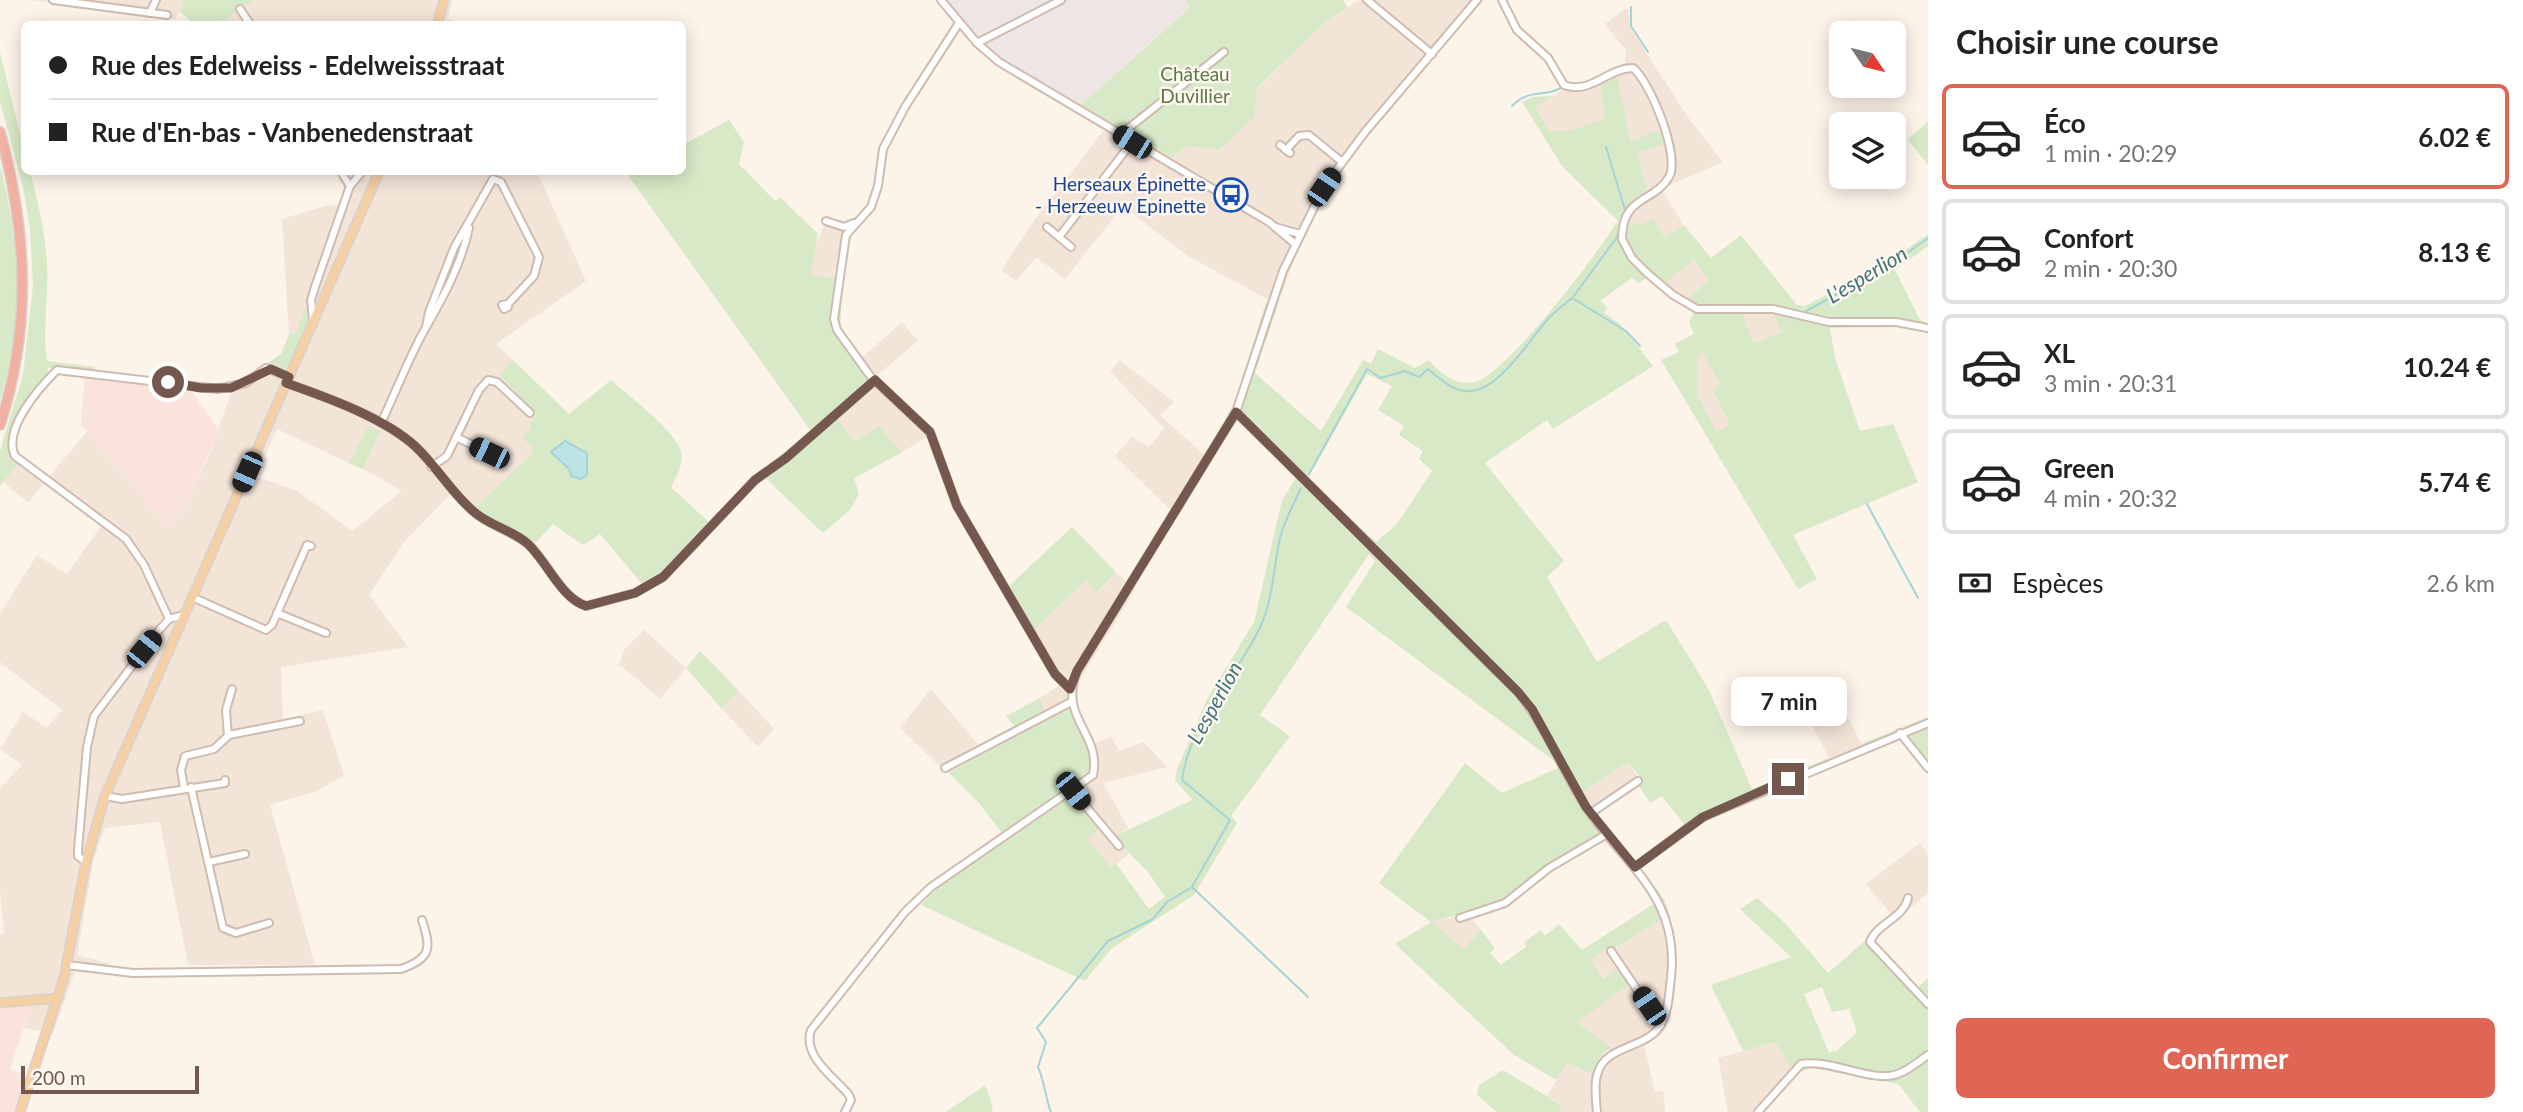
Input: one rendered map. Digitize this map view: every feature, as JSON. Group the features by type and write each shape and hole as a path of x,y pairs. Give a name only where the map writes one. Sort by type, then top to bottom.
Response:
{"highway":[{"path":"0,132 16,195 24,283 19,356 0,425"}],"main road":[{"path":"438,21 444,0"},
{"path":"20,1112 67,965 86,862 106,796 378,175"},
{"path":"0,1003 58,998"}],"street":[{"path":"53,0 167,15"},
{"path":"150,13 156,0"},
{"path":"941,0 977,43 999,62 1275,227 1300,234"},
{"path":"977,43 1061,0"},
{"path":"1367,0 1432,54"},
{"path":"845,1112 851,1100 849,1094 809,1047 808,1037 816,1021 905,912 931,887 1093,775 1096,761 1071,702 1070,689 1077,671 1236,412 1295,244 1342,162 1477,0"},
{"path":"1502,0 1517,30 1540,51 1564,85 1587,86 1622,68 1633,68 1649,86 1668,145 1672,173 1667,181 1644,196 1628,213 1622,239 1632,258 1673,295 1703,310 1773,309 1829,322 1896,322 1928,328"},
{"path":"240,9 248,21"},
{"path":"959,23 939,50 883,149 875,197 843,245 834,319 836,330 875,380 930,432 957,506 1055,674 1070,689"},
{"path":"1120,135 1224,52"},
{"path":"1286,149 1299,136 1309,135 1342,162"},
{"path":"1059,236 1132,142"},
{"path":"343,175 350,186"},
{"path":"313,321 311,299 350,186 359,175"},
{"path":"381,424 426,327 429,312 454,248 470,225 493,179 501,182 507,192 539,257 534,276 508,304"},
{"path":"826,221 844,227 856,222"},
{"path":"1047,227 1072,247"},
{"path":"1275,227 1295,244"},
{"path":"169,619 144,565 126,540 15,456 12,443 25,408 57,370 119,375 217,389 246,383 266,368 407,439 474,512 530,545 577,603 595,605 635,593 663,577 755,480 786,458 875,380"},
{"path":"431,467 447,456 480,390 488,380 497,382 530,413"},
{"path":"1236,412 1518,692 1532,709 1591,813 1655,894 1672,939 1668,1005 1661,1025 1651,1037 1605,1059 1596,1077 1597,1112"},
{"path":"456,438 489,453"},
{"path":"192,597 266,630 277,614 307,545 311,546"},
{"path":"277,614 326,633"},
{"path":"86,862 78,856 78,849 87,747 94,716 115,684 169,619 184,615"},
{"path":"229,735 226,710 232,689"},
{"path":"945,768 1071,702"},
{"path":"269,923 236,933 223,928 209,862 181,770 185,756 214,750 229,735 300,722"},
{"path":"1635,867 1703,817 1928,723"},
{"path":"1900,733 1928,768"},
{"path":"106,796 122,799 225,783 225,780"},
{"path":"1591,813 1638,781"},
{"path":"1073,791 1119,846"},
{"path":"1460,918 1505,903 1549,868 1607,834"},
{"path":"209,862 245,854"},
{"path":"1908,898 1900,913 1874,933 1870,942 1928,1004"},
{"path":"67,965 133,973 401,969 419,960 428,951 430,944 422,920"},
{"path":"1611,951 1661,1025"},
{"path":"1758,1112 1801,1064 1826,1065 1884,1076 1898,1074 1928,1055"}],"shaded area":[{"path":"30,0 184,0 176,19"},
{"path":"253,0 452,0 448,19 456,21 222,21"},
{"path":"946,0 1186,0 1190,6 1081,105 995,55"},
{"path":"1359,0 1483,0 1350,158 1328,190 1299,245 1278,305 1188,256 1123,206 1065,279 1036,257 1016,281 1001,270 1038,215 1109,124 1188,146 1220,150 1255,116 1257,89 1330,18"},
{"path":"1625,9 1629,10 1630,27 1687,116 1723,162 1661,189 1684,225 1664,237 1639,226 1636,221 1619,232 1616,223 1630,203 1647,190 1637,153 1660,131 1630,141 1616,77 1600,86 1605,118 1570,131 1549,131 1535,107 1572,85 1598,79 1625,64 1626,50 1605,24"},
{"path":"348,175 538,175 586,281 496,344 513,360 499,376 537,414 529,423 535,451 470,512 450,495 405,541 369,595 408,647 281,667 283,719 323,710 344,775 317,791 270,805 315,965 188,965 160,822 105,828 94,858 77,955 108,963 107,974 75,972 53,1033 24,1028 32,1003 0,1006 0,934 4,933 0,892 0,788 22,765 0,749 23,712 47,728 62,710 0,662 0,614 37,555 67,574 106,519 48,478 87,431 169,526 186,505 210,453 232,389 265,365 286,370 295,334 289,334 282,219 328,205 340,206 350,177","holes":["368,426 381,432 363,469 402,491 352,531 297,491 255,476 277,429 349,463"]},
{"path":"824,225 854,230 848,244 843,279 811,275 812,255"},
{"path":"1692,260 1709,280 1686,300 1664,284"},
{"path":"1770,307 1782,332 1754,343 1740,308"},
{"path":"902,322 918,341 876,376 935,432 901,453 880,426 854,441 833,413 857,362"},
{"path":"1704,353 1720,384 1712,389 1730,425 1717,432 1697,394 1697,355"},
{"path":"1120,360 1174,402 1160,415 1211,461 1178,517 1115,456 1132,437 1149,447 1164,428 1110,371"},
{"path":"85,375 189,388 219,430 186,505 169,526 81,424"},
{"path":"19,462 45,482 28,503 2,480"},
{"path":"1116,572 1135,590 1080,680 1077,695 1079,710 1095,744 1111,736 1119,751 1144,742 1167,767 1103,783 1128,828 1114,837 1129,854 1111,868 1086,839 1099,828 1067,789 1082,780 1046,718 1040,698 1059,686 1029,635 1086,580 1098,593"},
{"path":"644,630 686,668 660,699 619,664 624,650"},
{"path":"931,689 985,753 948,774 900,728"},
{"path":"739,691 774,729 758,747 721,708"},
{"path":"1837,696 1865,751 1832,764 1805,711"},
{"path":"1628,761 1641,782 1588,818 1575,797"},
{"path":"1920,843 1928,854 1928,893 1896,920 1866,884"},
{"path":"1468,914 1481,930 1463,949 1431,922"},
{"path":"1670,915 1677,959 1674,997 1669,1020 1663,1032 1644,1045 1655,1092 1663,1091 1665,1112 1560,1112 1561,1104 1547,1096 1567,1063 1596,1062 1610,1049 1577,1022 1604,979 1591,961 1608,947 1614,949"},
{"path":"32,1003 10,1069 27,1076 15,1112 0,1112 0,1006"},
{"path":"1775,1042 1795,1074 1762,1112 1728,1112 1718,1058"}],"green space":[{"path":"184,0 253,0 222,21 191,21 180,11"},
{"name":"Château Duvillier","path":"1186,0 1343,0 1348,8 1330,18 1257,88 1255,116 1220,150 1188,146 1168,160 1081,105 1190,7"},
{"path":"0,52 21,139 21,175 31,175 45,239 47,361 95,367 95,372 47,368 50,374 29,400 14,429 9,451 19,462 0,486 0,451 23,375 33,285 30,229 23,188 0,101"},
{"path":"1617,76 1630,141 1660,130 1664,144 1637,153 1647,190 1630,203 1618,221 1562,166 1522,102 1533,97 1554,96 1535,107 1549,131 1570,131 1605,118 1600,86"},
{"path":"729,120 744,142 739,164 775,201 780,197 818,234 811,275 843,279 840,327 862,358 857,362 869,380 833,413 854,441 880,426 901,453 854,478 859,494 849,511 823,533 759,472 811,431 628,175 686,175 686,143"},
{"path":"1928,121 1928,165 1908,140"},
{"path":"0,165 12,223 16,312 8,371 0,400"},
{"path":"1653,219 1664,237 1684,225 1711,258 1741,235 1797,305 1805,306 1886,264 1928,234 1928,246 1895,270 1920,320 1928,324 1928,334 1912,327 1830,328 1835,358 1860,431 1893,424 1918,482 1793,535 1817,579 1798,589 1661,360 1679,352 1675,344 1694,334 1689,322 1698,305 1686,300 1709,280 1693,260 1664,284 1652,274 1639,283 1632,278 1600,301 1608,308 1604,313 1620,324 1653,366 1553,429 1547,420 1485,463 1564,561 1547,577 1597,662 1666,620 1709,690 1752,789 1829,758 1832,764 1701,823 1640,868 1664,899 1670,915 1613,949 1608,947 1591,961 1603,979 1619,968 1630,984 1577,1022 1611,1048 1603,1053 1591,1073 1567,1063 1556,1080 1513,1054 1395,944 1431,922 1379,883 1465,763 1502,793 1558,768 1553,760 1346,607 1375,561 1369,554 1260,715 1290,736 1231,816 1237,823 1194,895 1111,949 1085,981 921,905 943,882 1005,837 979,803 949,773 1020,733 1006,716 1040,698 1047,718 1069,706 1091,752 1093,765 1082,780 1067,789 1099,829 1087,839 1111,867 1116,864 1149,909 1165,897 1148,872 1113,837 1192,800 1175,780 1177,769 1207,699 1254,622 1282,500 1296,478 1238,420 1211,461 1205,456 1235,401 1266,302 1278,305 1255,373 1321,431 1363,360 1371,364 1378,349 1415,368 1429,360 1444,374 1461,382 1475,382 1488,375 1507,359 1550,311 1616,223 1620,232 1636,221 1639,226","holes":["1770,307 1782,332 1754,343 1740,308","1703,353 1720,384 1712,389 1730,425 1717,432 1697,394 1697,356","1367,374 1392,386 1378,410 1404,426 1399,435 1423,451 1419,459 1432,471 1397,524 1376,542 1308,478","1628,762 1641,778 1638,784 1650,803 1662,796 1684,824 1629,868 1655,903 1582,950 1559,924 1545,936 1541,930 1524,942 1526,947 1501,965 1490,953 1495,948 1481,930 1463,949 1432,922 1503,902 1526,884 1529,888 1556,867 1606,840 1575,797"]},
{"path":"305,308 309,322 286,370 265,365 281,354 289,334 295,334"},
{"path":"513,360 569,414 611,380 664,427 680,447 681,464 671,487 714,527 672,572 648,591 600,534 583,545 553,524 530,549 489,527 470,512 535,451 523,438 531,428 529,423 537,414 499,375"},
{"path":"368,426 381,431 363,469 349,463"},
{"path":"1072,527 1116,572 1097,593 1086,580 1034,630 1009,586"},
{"path":"700,651 739,691 721,708 686,668"},
{"path":"1928,717 1928,775 1898,737 1865,751 1861,744"},
{"path":"1757,898 1784,922 1828,973 1893,916 1896,920 1875,937 1875,942 1918,987 1928,978 1928,1112 1920,1112 1898,1084 1811,1068 1795,1074 1775,1042 1743,1051 1711,985 1791,957 1740,909","holes":["1822,987 1832,1012 1849,1009 1857,1032 1837,1051 1829,1052 1804,994"]},
{"path":"1503,1070 1561,1105 1560,1112 1497,1112 1477,1095 1479,1085"},
{"path":"985,1085 993,1107 991,1112 946,1112"}],"water":[{"path":"565,441 587,453 587,475 581,479 571,476 569,469 551,452"}],"waterway":[{"path":"1631,7 1631,26 1648,52"},
{"path":"1512,106 1530,95 1561,88"},
{"path":"1573,297 1617,237 1625,210 1606,147"},
{"name":"L'esperlion","path":"1806,311 1892,264 1928,238"},
{"name":"L'esperlion","path":"1309,474 1367,369 1381,378 1405,371 1419,377 1428,369 1454,388 1477,390 1500,376 1548,319 1572,298 1626,331 1640,346"},
{"name":"L'esperlion","path":"1051,1112 1038,1067 1046,1042 1037,1028 1108,941 1153,919 1167,902 1192,887 1230,820 1182,780 1194,738 1204,718 1262,623 1271,592 1282,532 1301,488"},
{"path":"1867,504 1918,598"},
{"path":"1192,887 1308,997"}],"place":[{"name":"Herseaux Épinette - Herzeeuw Epinette","path":"1231,195"}],"route":[{"path":"168,382 201,388 231,388 246,383 266,368 271,369 289,377 286,383 394,430 419,450 448,488 474,512 535,550 569,596 586,606 635,593 663,577 755,480 786,458 875,380 930,432 957,506 1055,674 1070,689 1077,671 1236,412 1518,692 1532,709 1586,807 1635,867 1703,817 1788,779"}]}
